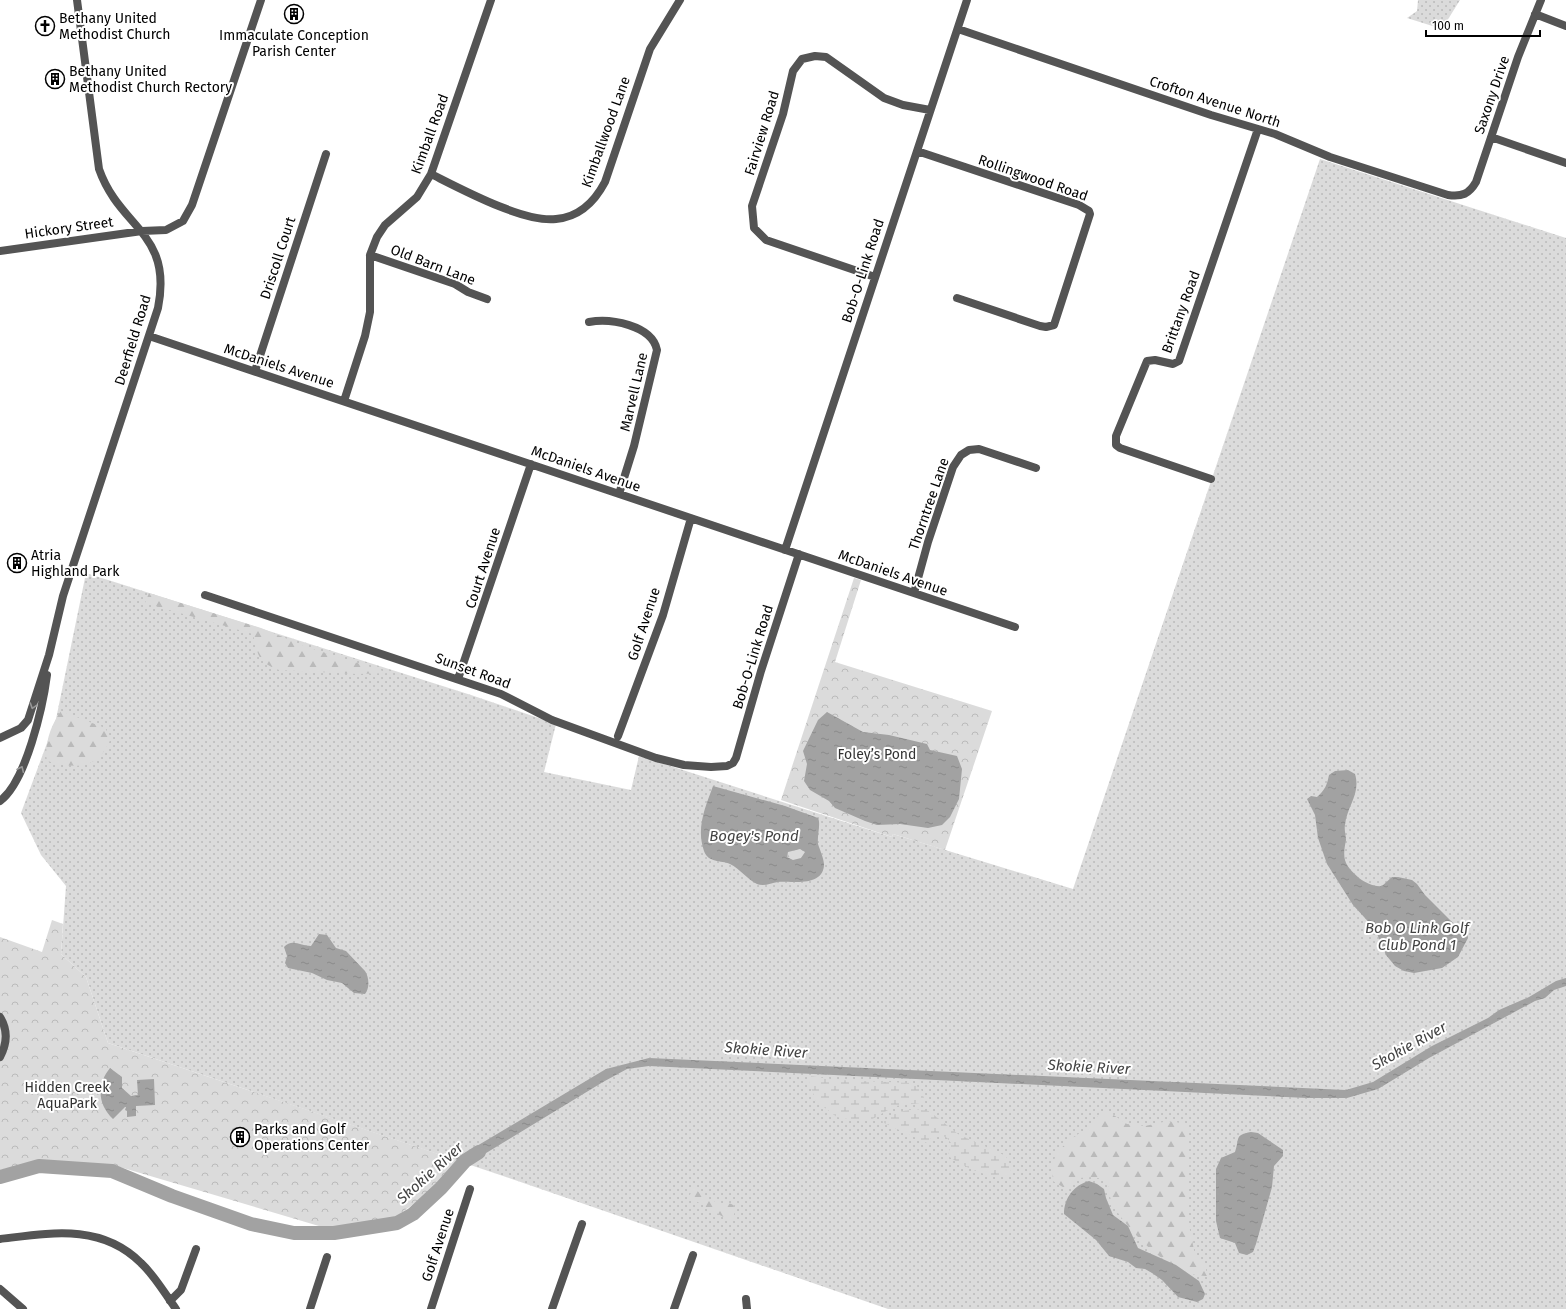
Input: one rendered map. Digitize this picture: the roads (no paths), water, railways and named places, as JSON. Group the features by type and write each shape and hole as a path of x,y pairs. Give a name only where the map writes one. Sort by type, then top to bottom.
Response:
{"street":[{"name":"Deerfield Road","path":"0,738 21,728 28,720 49,655 63,596 158,308 162,278 156,253 142,231 109,192 99,169 77,0"},
{"path":"142,231 166,230 183,220 188,214 261,0"},
{"name":"Kimball Road","path":"344,401 370,312 370,255 377,237 385,225 417,197 431,174 491,0"},
{"name":"Kimballwood Lane","path":"431,174 496,204 537,218 559,219 582,210 597,196 605,182 650,49 680,0"},
{"name":"Bob-O-Link Road","path":"784,550 967,0"},
{"name":"Saxony Drive","path":"1464,194 1472,189 1476,182 1518,57 1541,0"},
{"path":"1535,14 1566,26"},
{"name":"Crofton Avenue North","path":"958,29 1211,115 1275,134 1330,157 1448,195 1458,197 1464,194"},
{"name":"Fairview Road","path":"875,277 766,240 754,228 752,206 783,114 793,72 797,64 807,57 826,57 884,98 903,105 930,110"},
{"name":"Brittany Road","path":"1211,479 1120,448 1116,445 1116,436 1148,361 1155,360 1173,364 1179,360 1258,129"},
{"path":"1491,137 1566,163"},
{"name":"Rollingwood Road","path":"917,151 1079,205 1089,211 1090,214 1054,325 1046,327 1040,326 957,298"},
{"name":"Driscoll Court","path":"255,371 326,154"},
{"name":"Hickory Street","path":"0,250 142,231"},
{"name":"Old Barn Lane","path":"370,255 455,284 468,292 488,299"},
{"name":"Marvell Lane","path":"589,322 606,320 644,331 653,339 657,350 634,446 619,494"},
{"name":"McDaniels Avenue","path":"149,336 1015,628"},
{"name":"Thorntree Lane","path":"914,593 928,542 953,467 961,455 969,450 979,449 1036,468"},
{"name":"Court Avenue","path":"458,679 531,464"},
{"name":"Golf Avenue","path":"618,736 661,622 691,518"},
{"name":"Bob-O-Link Road","path":"730,765 736,758 761,671 799,554"},
{"name":"Sunset Road","path":"205,595 501,694 552,720 656,758 696,767 723,767 730,765"},
{"name":"Deerfield Road","path":"0,801 7,796 27,754 45,695 49,655"},
{"path":"0,1017 6,1033 6,1043 0,1057"},
{"name":"Golf Avenue","path":"431,1309 470,1189"},
{"path":"552,1309 582,1224"},
{"path":"0,1239 62,1232 95,1236 117,1245 134,1256 149,1272 176,1309"},
{"path":"170,1301 181,1290 196,1249"},
{"path":"674,1309 693,1255"},
{"path":"310,1309 327,1257"},
{"path":"0,1289 22,1309"},
{"path":"746,1299 747,1309"}],"water":[{"name":"Foley’s Pond","path":"827,712 863,732 889,735 927,744 930,750 957,756 962,769 959,799 950,817 942,825 928,828 900,824 877,825 835,808 829,801 810,790 804,781 807,764 803,751 818,720"},
{"name":"Bob O Link Golf Club Pond 1","path":"1348,770 1355,774 1356,788 1346,818 1346,840 1344,852 1345,861 1350,869 1359,878 1373,885 1382,886 1392,877 1412,880 1452,922 1467,931 1468,938 1458,957 1442,968 1414,973 1404,971 1395,966 1386,955 1375,929 1353,905 1327,864 1318,838 1315,815 1307,799 1311,796 1317,797 1324,790 1329,775 1335,771"},
{"name":"Bogey's Pond","path":"713,786 785,806 818,818 818,844 823,857 824,865 822,872 818,877 813,880 806,881 778,882 760,885 753,882 730,864 708,858 702,843 701,826 702,818","holes":["800,849 805,852 801,858 793,860 787,857 788,852"]},
{"path":"319,934 327,935 336,948 346,951 365,971 368,989 365,994 354,993 342,983 327,980 312,973 288,968 285,963 287,956 284,947 290,943 311,946"},
{"path":"1566,978 1566,986 1554,990 1545,998 1535,1001 1429,1058 1378,1089 1347,1098 1307,1098 649,1066 627,1069 468,1164 455,1159 606,1069 649,1058 1346,1090 1373,1082 1432,1046 1488,1018 1499,1010 1529,997 1556,981"},
{"path":"110,1068 122,1077 122,1088 131,1096 138,1095 137,1080 154,1079 155,1105 136,1106 136,1116 127,1117 125,1107 113,1119 104,1107 101,1094 103,1081"},
{"path":"1251,1132 1258,1133 1283,1150 1283,1156 1274,1166 1272,1187 1256,1244 1253,1252 1247,1255 1239,1253 1235,1243 1220,1238 1216,1221 1216,1169 1221,1158 1235,1152 1238,1138 1242,1134"},
{"path":"1089,1181 1104,1189 1113,1215 1128,1226 1138,1248 1176,1265 1199,1281 1205,1294 1203,1299 1197,1302 1178,1297 1162,1280 1152,1273 1145,1269 1136,1268 1128,1262 1109,1256 1096,1240 1064,1214 1064,1208 1068,1198 1074,1189"}],"waterway":[{"name":"Skokie River","path":"0,1177 39,1166 112,1171 172,1196 251,1224 294,1233 334,1233 397,1223 413,1214 441,1188 465,1161 479,1152"}],"place":[{"name":"Immaculate Conception Parish Center","path":"294,14"},
{"name":"Bethany United Methodist Church","path":"45,26"},
{"name":"Bethany United Methodist Church Rectory","path":"55,79"},
{"name":"Atria Highland Park","path":"17,563"},
{"name":"Parks and Golf Operations Center","path":"240,1137"}],"park label":[{"name":"Hidden Creek AquaPark","path":"67,1096"}]}
